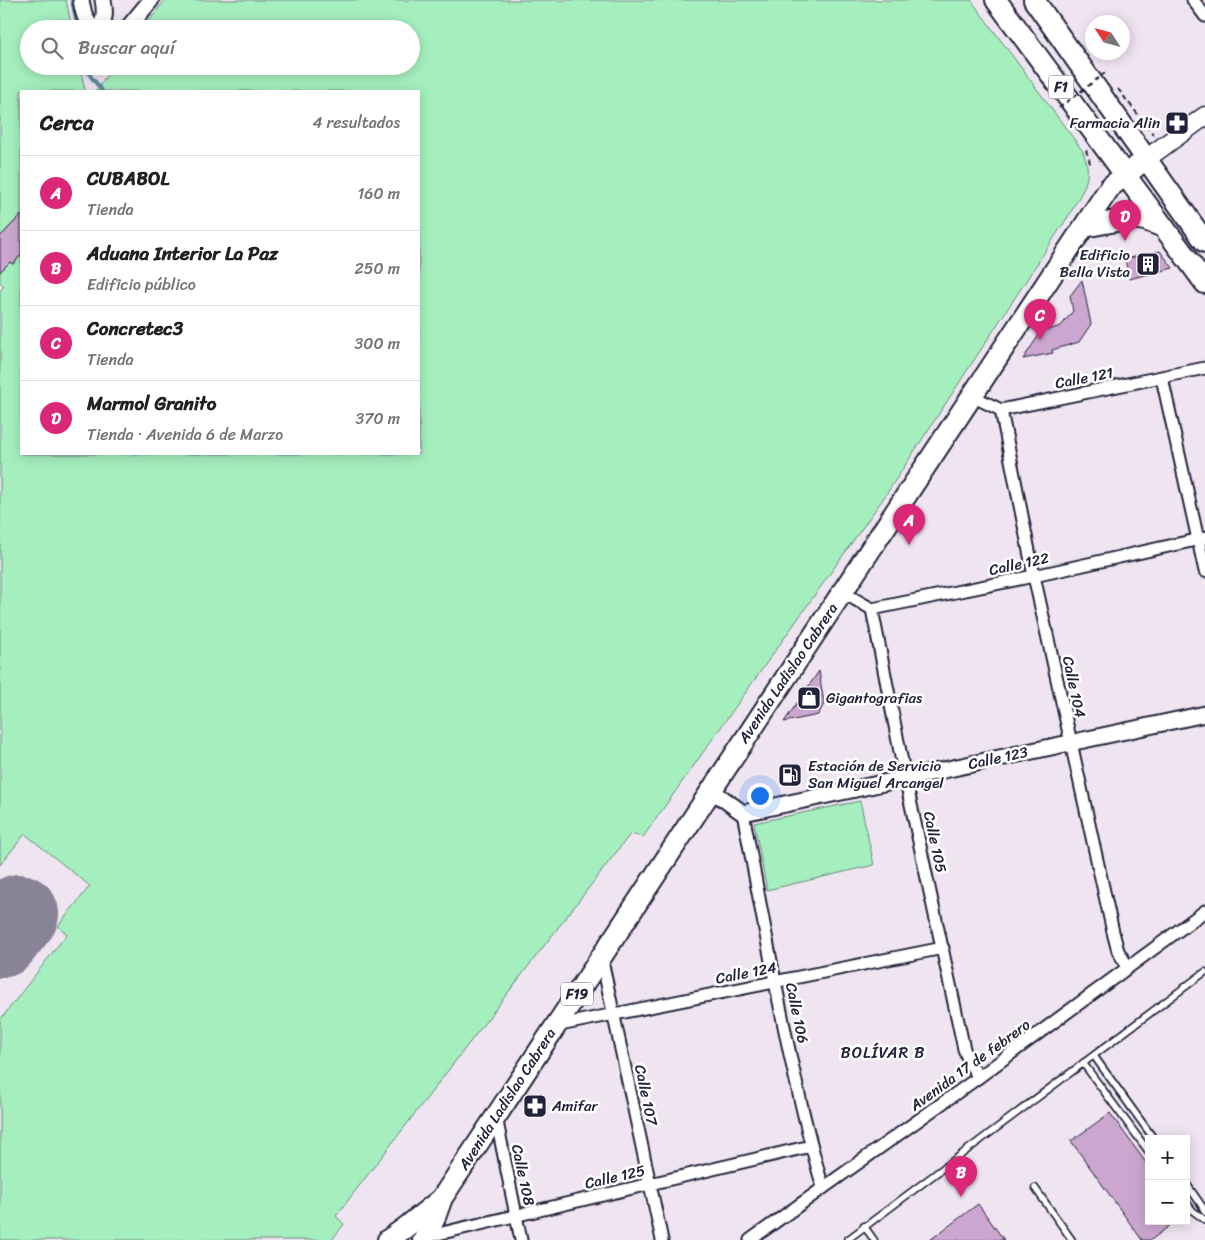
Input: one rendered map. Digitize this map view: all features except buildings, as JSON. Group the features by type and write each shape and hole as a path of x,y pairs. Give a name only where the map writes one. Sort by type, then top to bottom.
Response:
{"highway":[{"name":"F1","path":"996,0 1205,283"},
{"name":"F1","path":"1034,0 1205,242"},
{"name":"Avenida Ladislao Cabrera","path":"424,1239 434,1220 442,1198 1110,187 1146,159"},
{"path":"1084,227 1132,218 1145,220 1164,228"},
{"name":"Avenida Ladislao Cabrera","path":"388,1240 406,1228 442,1198"}],"main road":[{"path":"1146,159 1205,116"}],"street":[{"path":"81,0 86,20"},
{"path":"102,20 105,11 103,0"},
{"path":"134,20 151,0"},
{"path":"1193,0 1205,16"},
{"name":"Calle 121","path":"1001,410 1205,368"},
{"path":"1162,378 1202,538 1205,571"},
{"path":"972,396 1001,410"},
{"name":"Calle 104","path":"1001,410 1034,576 1113,932 1118,951 1128,967"},
{"name":"Calle 122","path":"872,609 1034,576 1202,538"},
{"path":"842,592 872,609"},
{"name":"Calle 105","path":"872,609 905,777 964,1049 970,1064 979,1077"},
{"name":"Calle 123","path":"743,813 1205,714"},
{"path":"711,790 743,813"},
{"name":"Calle 106","path":"743,813 775,982 811,1146 823,1188"},
{"name":"Avenida 17 de febrero","path":"750,1240 979,1077 1205,911"},
{"name":"Calle 124","path":"555,1026 942,948"},
{"name":"Calle 107","path":"602,956 662,1240"},
{"name":"Calle 108","path":"496,1116 521,1240"},
{"name":"Calle 125","path":"424,1239 516,1215 811,1146"}],"lane":[{"path":"847,1240 1205,972"},
{"path":"1094,1056 1151,1135"},
{"path":"1083,1063 1145,1147"},
{"path":"1035,1188 1072,1240"},
{"path":"1190,1189 1205,1212"},
{"path":"1190,1207 1205,1220"},
{"path":"864,1226 874,1240"}],"path":[{"path":"1058,108 1105,73"},
{"path":"1115,86 1162,146"}],"green space":[{"path":"0,0 66,0 70,20 20,20 20,75 82,75 85,90 20,90 20,220 18,218 0,237"},
{"path":"165,0 971,0 1082,150 1086,159 1086,182 1071,212 885,496 643,837 631,833 336,1216 344,1224 332,1240 0,1240 0,1020 67,934 58,926 90,886 25,834 0,865 0,291 4,286 0,282 0,264 10,262 13,264 20,256 20,455 420,455 420,90 96,90 107,75 420,75 420,20 150,20"},
{"path":"860,801 874,865 767,890 754,823"}],"waterway":[{"path":"72,0 76,20"},
{"path":"90,75 101,90"}],"taxiway":[{"path":"0,924 7,929"}],"runway":[{"path":"0,938 19,914"}],"place":[{"name":"Farmacia Alin","path":"1177,123"},
{"name":"Marmol Granito","path":"1125,241"},
{"name":"Edificio Bella Vista","path":"1148,264"},
{"name":"Concretec3","path":"1040,340"},
{"name":"CUBABOL","path":"909,545"},
{"name":"Gigantografias","path":"809,698"},
{"name":"Estación de Servicio San Miguel Arcangel","path":"790,775"},
{"name":"Amifar","path":"535,1106"},
{"name":"Aduana Interior La Paz","path":"961,1197"}],"district":[{"name":"BOLÍVAR B","path":"883,1052"}]}
